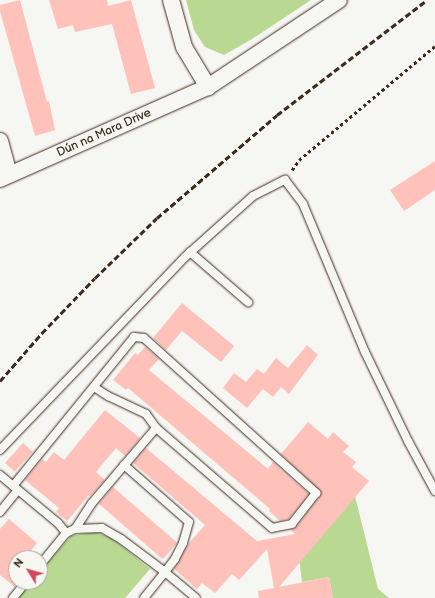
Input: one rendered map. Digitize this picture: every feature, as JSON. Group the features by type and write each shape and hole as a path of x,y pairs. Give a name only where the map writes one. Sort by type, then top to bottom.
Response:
{"street":[{"path":"171,0 184,47 208,87"},
{"name":"Dún na Mara Drive","path":"5,177 208,87 339,0"},
{"path":"0,141 5,177"}],"lane":[{"path":"0,450 190,252 253,196 285,180 303,204 365,352 408,441 435,491"},
{"path":"190,252 248,302"},
{"path":"0,512 15,488 94,387 134,337 144,338 316,493 292,524 272,528 156,428 146,414 108,396 94,387"},
{"path":"75,529 92,503 156,428"},
{"path":"124,465 189,522 183,543 175,559 144,598"},
{"path":"0,475 58,522 66,533"},
{"path":"48,555 66,533 75,529 102,528 121,539 165,572 196,598"},
{"path":"13,598 20,590"}],"path":[{"path":"285,180 299,160 435,46"}],"green space":[{"path":"186,0 311,0 252,39 224,55 205,47 194,30"},
{"path":"355,496 378,589 389,598 333,598 329,577 302,582 296,533"},
{"path":"95,532 112,538 150,569 125,598 18,598 25,590 48,590 48,563 71,536"}],"building":[{"path":"20,0 47,102 49,101 55,130 35,136 0,11 0,5"},
{"path":"49,0 107,0 108,6 131,0 155,88 131,94 112,24 75,32 73,25 58,29"},
{"path":"435,161 435,190 404,211 390,190"},
{"path":"182,303 234,346 221,362 182,331 166,350 153,338"},
{"path":"307,345 318,355 289,394 281,387 273,397 263,389 247,408 223,388 234,373 246,382 257,369 264,374 276,358 288,368"},
{"path":"145,347 159,359 149,370 268,469 273,462 309,494 289,519 280,521 269,511 270,509 128,388 126,390 113,380 135,353 138,355"},
{"path":"105,410 140,438 125,456 116,448 96,472 105,480 90,496 89,495 67,521 56,512 59,508 25,480 42,459 46,462 54,452 64,460"},
{"path":"308,422 328,439 333,432 349,446 343,452 356,462 352,467 369,481 279,587 329,577 333,598 259,598 258,591 274,588 267,549 239,580 232,574 215,593 202,583 197,589 174,569 189,543 205,525 133,463 146,448 257,541 295,534 291,530 296,527 320,496 321,492 281,454"},
{"path":"23,443 33,452 15,472 5,463"},
{"path":"113,487 177,543 163,559 99,504"},
{"path":"9,519 37,543 31,550 8,550 8,581 0,575 0,529"}],"railway":[{"path":"0,381 42,333 95,278 157,218 277,115 427,0"}]}
